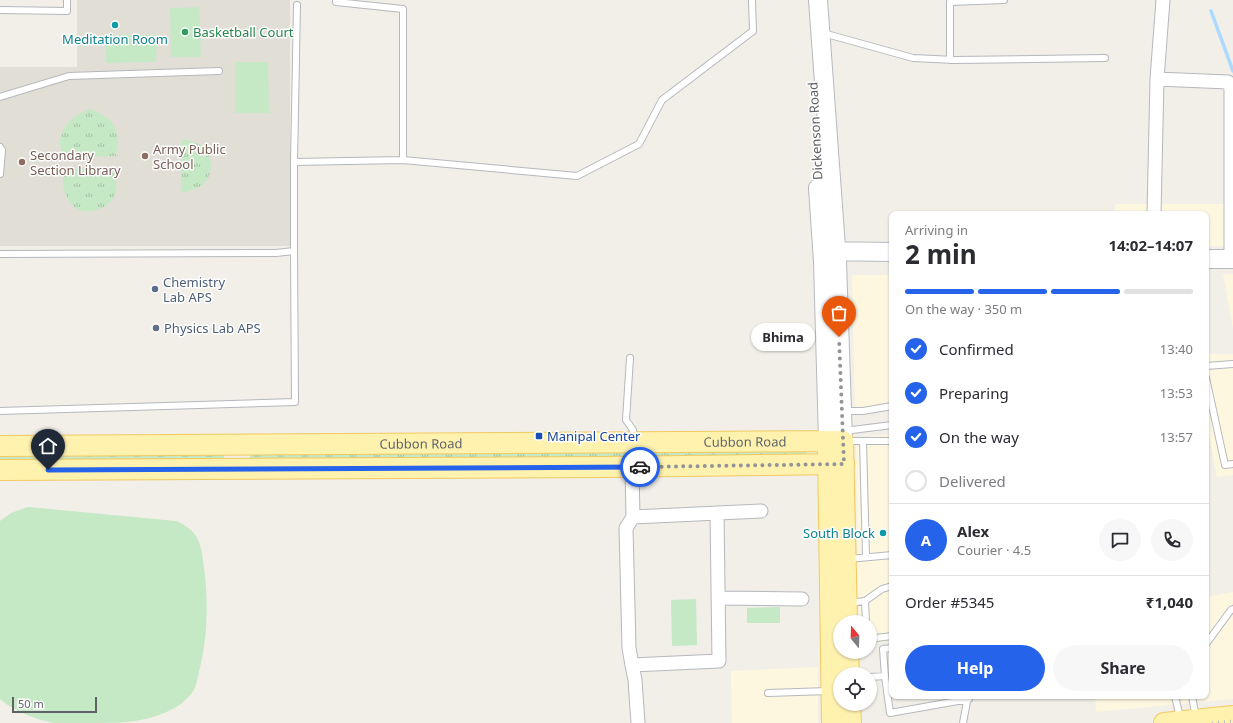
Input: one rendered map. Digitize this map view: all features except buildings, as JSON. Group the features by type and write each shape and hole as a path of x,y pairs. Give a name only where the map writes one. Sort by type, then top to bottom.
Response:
{"main road":[{"name":"Dickenson Road","path":"808,0 814,123 829,256 842,412 836,465 833,667"},
{"name":"Dickenson Road","path":"818,0 838,438"},
{"path":"829,256 889,252"},
{"path":"829,256 889,262"},
{"path":"1209,259 1232,259"},
{"name":"Cubbon Road","path":"0,446 634,443 838,438"},
{"path":"341,444 341,469"},
{"path":"240,445 240,470"},
{"name":"Dickenson Road","path":"836,465 846,559 854,607"},
{"name":"Cubbon Road","path":"0,470 240,470 836,465"},
{"name":"Dickenson Road","path":"832,723 833,690"},
{"path":"850,711 850,723"},
{"path":"1180,721 1233,716"}],"street":[{"path":"1154,211 1157,79 1163,0"},
{"path":"1157,79 1228,82 1231,88 1232,259"},
{"path":"634,443 632,467 633,517 626,528 629,648 635,680 638,723"},
{"path":"633,517 761,511"},
{"path":"632,665 719,661 716,513"},
{"path":"718,598 802,599"}],"lane":[{"path":"0,10 67,11 67,0"},
{"path":"336,0 336,2 403,9 403,160"},
{"path":"294,162 403,160 577,176 639,144 662,100 753,31 752,0"},
{"path":"950,60 950,2 1004,0"},
{"path":"0,411 296,402 294,162 297,5"},
{"path":"820,32 913,58 950,60 1105,58"},
{"path":"0,97 69,76 220,71"},
{"path":"0,147 2,150 0,174"},
{"path":"0,254 276,253 294,251"},
{"path":"630,358 626,420 633,430 634,443"},
{"path":"1209,366 1233,364"},
{"path":"1209,392 1225,465 1233,464"},
{"path":"842,412 863,411 889,407"},
{"path":"838,438 889,426"},
{"path":"838,438 863,441 889,441"},
{"path":"863,441 866,557"},
{"path":"846,559 889,555"},
{"path":"860,615 854,607 882,588 889,587"},
{"path":"1209,640 1230,610 1233,609"},
{"path":"877,634 889,632"},
{"path":"877,638 889,636"},
{"path":"889,648 883,649 890,713 959,699"},
{"path":"877,677 885,676"},
{"path":"768,693 833,690"},
{"path":"963,723 969,699"},
{"path":"1176,699 1180,721"},
{"path":"1180,721 1191,699"}],"shaded area":[{"name":"Army Public School","path":"77,0 290,0 290,246 0,246 0,67 77,67"},
{"path":"1115,204 1233,204 1233,246 1209,246 1209,211 1115,211"},
{"path":"1223,274 1233,274 1233,329"},
{"path":"852,275 889,275 889,407 855,411"},
{"path":"1209,354 1233,354 1233,475 1217,477 1209,435"},
{"path":"889,434 889,641 877,642 877,615 859,615 856,438"},
{"path":"1233,592 1233,699 1096,712 1095,699 1209,699 1209,596"},
{"path":"818,667 818,723 732,723 731,671"}],"green space":[{"name":"Basketball Court","path":"199,7 201,57 171,57 170,8"},
{"name":"Basketball Court","path":"106,35 157,35 156,62 106,63"},
{"path":"235,62 268,62 269,113 235,113"},
{"path":"90,109 106,117 114,126 117,139 116,156 63,158 60,142 63,130 74,117"},
{"path":"182,139 197,143 205,149 208,152 211,166 207,180 202,185 193,190 181,193"},
{"path":"114,167 116,187 113,199 109,203 100,209 89,211 79,210 73,206 66,195 64,188 63,181 65,169"},
{"path":"807,450 807,455 250,460 250,455"},
{"path":"224,455 224,460 0,462 0,457"},
{"path":"28,507 176,521 193,532 201,549 205,575 207,604 206,633 194,690 181,704 159,715 137,721 114,723 55,723 41,720 26,714 11,707 0,699 0,521 11,513"},
{"path":"696,599 697,645 672,646 671,600"},
{"path":"780,607 780,623 747,623 747,608"}],"waterway":[{"path":"1211,11 1233,71"}],"railway":[{"path":"1212,723 1233,721"}],"way so far":[{"path":"640,467 844,464 839,337"}],"place":[{"name":"Meditation Room","path":"115,25"},
{"name":"Basketball Court","path":"185,32"},
{"name":"Army Public School","path":"145,156"},
{"name":"Secondary Section Library","path":"22,162"},
{"name":"Chemistry Lab APS","path":"155,289"},
{"name":"Physics Lab APS","path":"156,328"},
{"name":"Bhima","path":"839,337"},
{"name":"Manipal Center","path":"539,436"},
{"name":"South Block","path":"883,533"}],"route":[{"path":"48,470 640,467"}]}
